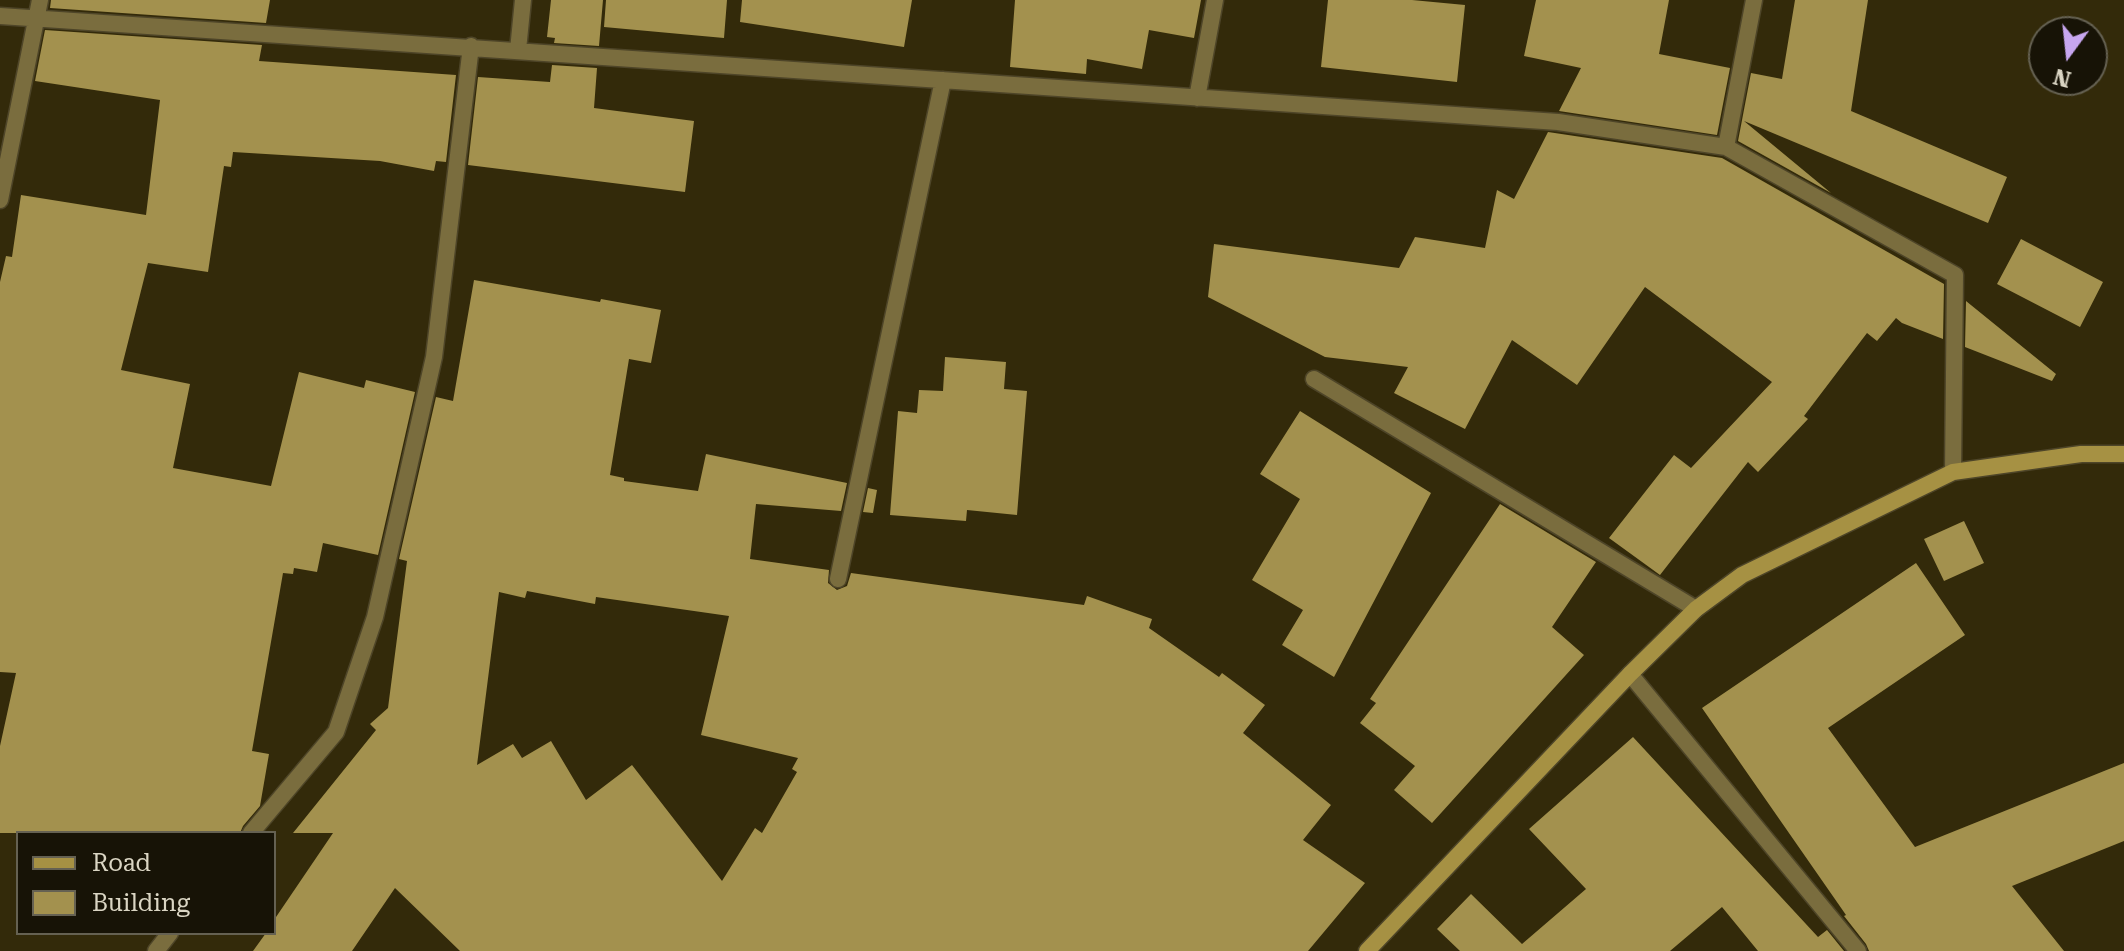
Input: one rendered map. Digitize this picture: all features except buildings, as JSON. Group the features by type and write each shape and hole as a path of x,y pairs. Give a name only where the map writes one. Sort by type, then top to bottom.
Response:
{"street":[{"path":"0,200 40,0"},
{"path":"518,50 523,0"},
{"path":"1197,98 1215,0"},
{"path":"1726,147 1754,0"},
{"path":"0,16 1558,122 1726,147 1955,275 1953,472"},
{"path":"253,831 336,732 375,617 434,357 471,46"},
{"path":"838,579 943,80"},
{"path":"1314,379 1696,609"},
{"path":"1367,951 1630,674 1696,609 1742,575 1953,472 2081,454 2124,454"},
{"path":"1630,674 1858,951"},
{"path":"156,951 168,935"}]}
